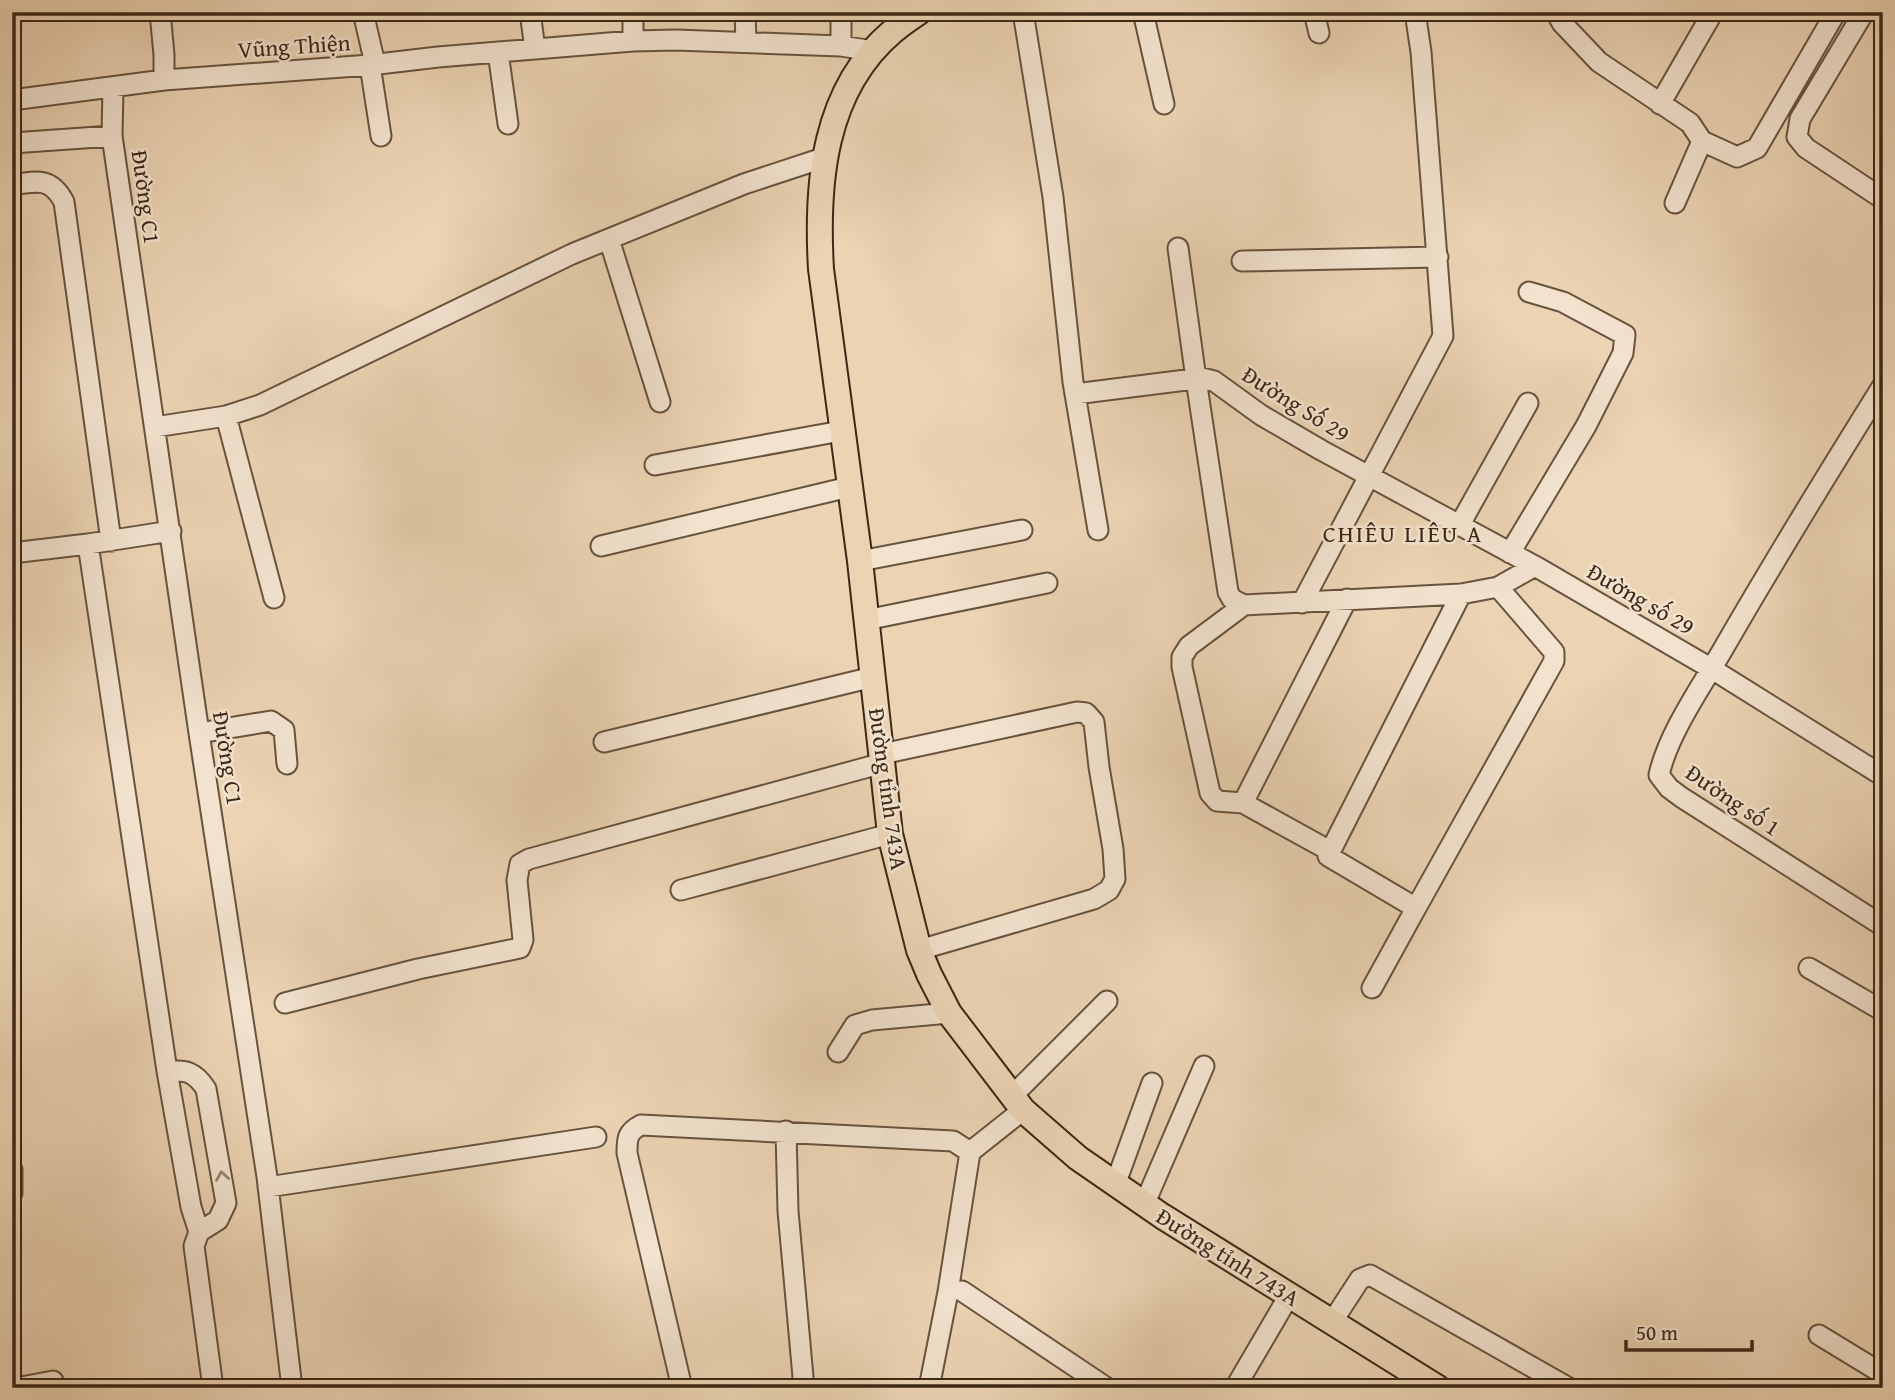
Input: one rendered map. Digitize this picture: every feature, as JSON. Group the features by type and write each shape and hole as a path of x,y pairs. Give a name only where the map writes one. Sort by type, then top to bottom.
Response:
{"main road":[{"name":"Đường tỉnh 743A","path":"919,12 893,31 873,51 845,93 823,158 818,226 841,431 860,561 890,834 919,950 949,1013 1018,1103 1068,1150 1144,1205 1438,1388"}],"street":[{"path":"160,12 164,80"},
{"path":"363,12 373,65 381,136"},
{"path":"530,12 535,49"},
{"path":"633,12 634,41"},
{"path":"745,12 746,42"},
{"path":"841,12 841,46"},
{"path":"1023,12 1053,197 1075,394 1098,530"},
{"path":"1143,12 1164,104"},
{"path":"1314,12 1319,33"},
{"path":"1301,603 1443,336 1415,12"},
{"path":"1556,12 1562,23 1599,62 1690,123 1702,141 1738,158 1757,148 1836,12"},
{"path":"1660,104 1713,12"},
{"path":"1864,12 1800,119 1797,137 1806,148 1883,198"},
{"name":"Vũng Thiện","path":"12,100 164,80 373,65 634,41 746,42 841,46 873,51"},
{"path":"498,52 508,124"},
{"name":"Đường C1","path":"113,87 112,136 268,1187 292,1388"},
{"path":"12,143 112,136"},
{"path":"1675,204 1702,141"},
{"path":"155,427 226,416 260,405 572,254 744,184 823,158"},
{"path":"12,185 41,182 51,185 64,202 111,541"},
{"path":"609,239 660,402"},
{"path":"1178,248 1228,592 1232,599 1244,605 1461,594 1498,587 1535,566"},
{"path":"1242,261 1438,257"},
{"path":"1510,553 1586,426 1623,353 1625,335 1563,302 1530,292"},
{"name":"Đường Số 29","path":"1196,379 1207,378 1213,381 1261,415 1368,477"},
{"path":"1075,394 1196,379"},
{"path":"1712,669 1790,535 1883,385"},
{"path":"1460,526 1528,403"},
{"path":"226,416 274,598"},
{"path":"655,465 841,431"},
{"name":"Đường số 29","path":"1368,477 1535,566 1712,669 1883,776"},
{"path":"601,546 849,487"},
{"path":"860,561 1022,530"},
{"path":"12,553 171,531"},
{"path":"88,544 167,1072 191,1207 199,1232 194,1252 213,1388"},
{"path":"866,620 1047,583"},
{"path":"1372,988 1554,662 1554,652 1498,587"},
{"path":"1416,908 1328,858 1461,594"},
{"path":"1242,803 1347,599"},
{"path":"1244,605 1189,646 1182,657 1210,793 1217,801 1242,803 1330,851"},
{"name":"Đường số 1","path":"1712,669 1664,754 1659,775 1669,788 1681,797 1883,926"},
{"path":"604,742 873,677"},
{"path":"285,1003 520,948 523,940 517,880 520,864 529,859 883,759 1077,712 1086,713 1094,722 1113,849 1115,879 1109,890 1094,899 919,950"},
{"path":"199,733 271,721 284,730 287,764"},
{"path":"681,890 890,834"},
{"path":"1809,968 1883,1011"},
{"path":"929,1388 948,1292 970,1152 1018,1103 1107,1001"},
{"path":"838,1052 855,1025 872,1020 949,1013"},
{"path":"1144,1205 1204,1066"},
{"path":"167,1072 188,1070 206,1089 226,1203 218,1220 199,1232"},
{"path":"1115,1185 1153,1083"},
{"path":"682,1388 627,1153 627,1138 633,1129 641,1125 953,1141 970,1152"},
{"path":"786,1131 788,1211 804,1388"},
{"path":"268,1187 596,1137"},
{"path":"12,1170 12,1193"},
{"path":"1332,1322 1360,1279 1370,1275 1569,1388"},
{"path":"962,1291 1107,1388"},
{"path":"1235,1388 1290,1294"},
{"path":"1819,1335 1883,1374"},
{"path":"16,1388 53,1381"}],"district":[{"name":"CHIÊU LIÊU A","path":"1403,534"}]}
